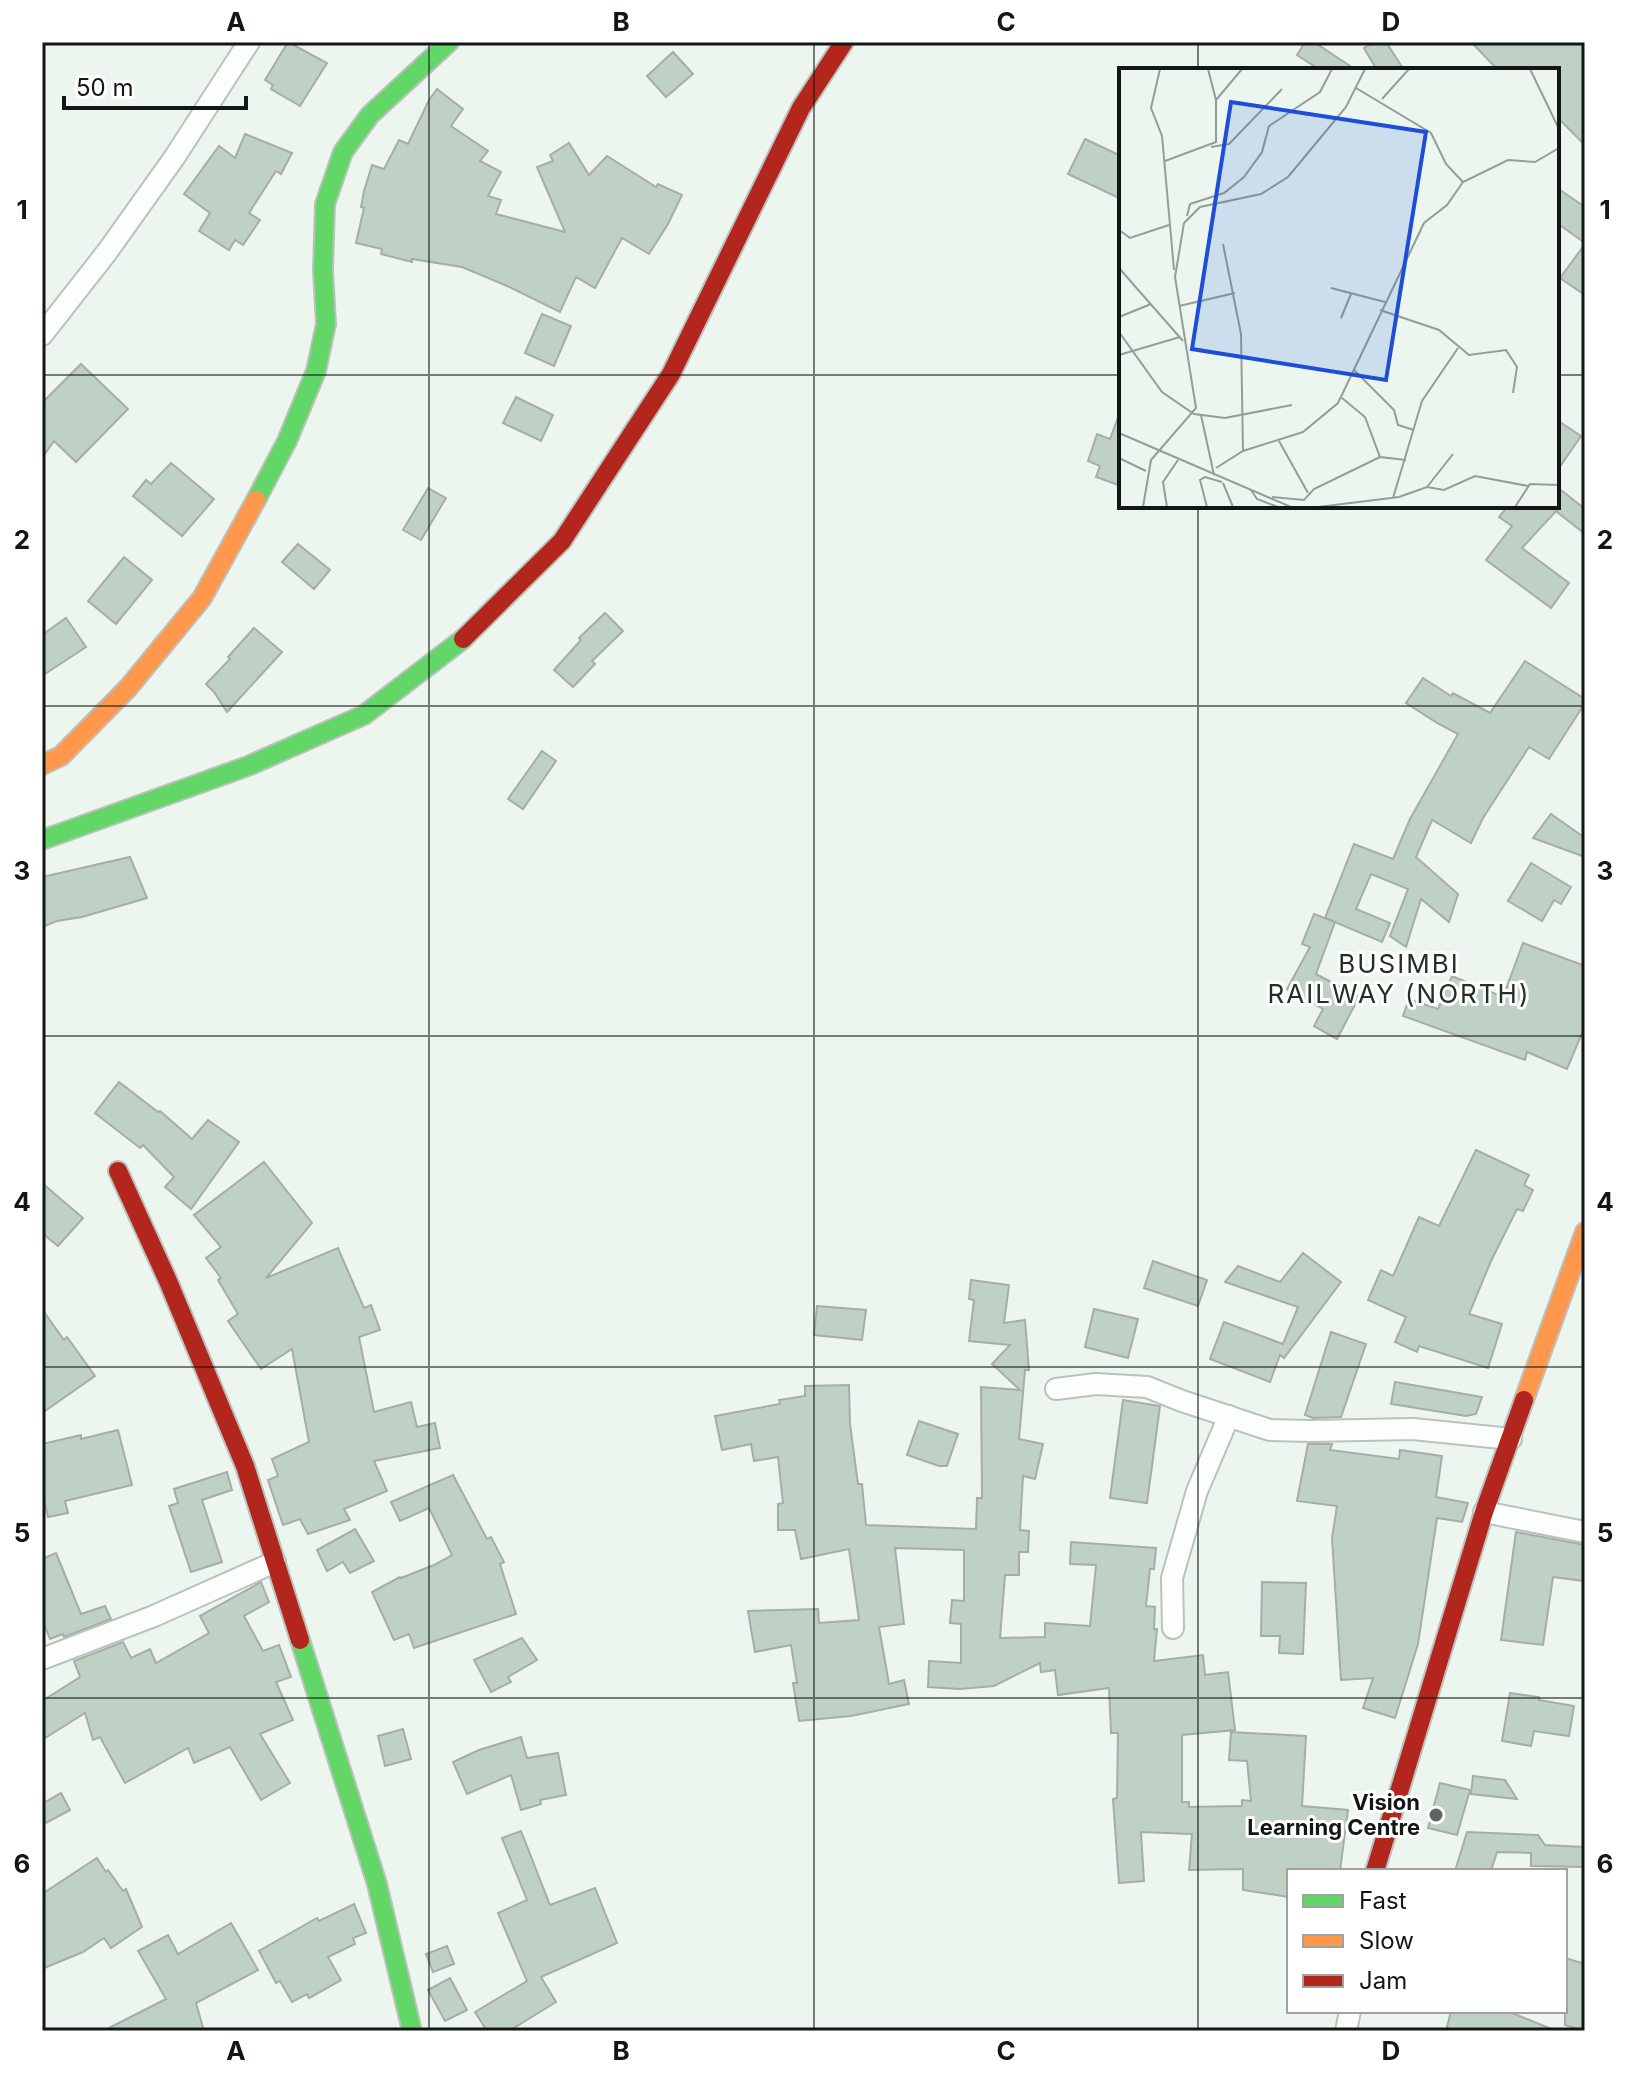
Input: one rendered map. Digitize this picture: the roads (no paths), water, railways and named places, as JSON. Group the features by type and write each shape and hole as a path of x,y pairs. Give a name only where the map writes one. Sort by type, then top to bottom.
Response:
{"street":[{"path":"42,335 166,170 249,42"},
{"path":"42,765 61,756 128,688 202,598 287,441 316,371 326,324 323,271 325,204 343,152 370,115 449,42"},
{"path":"42,840 248,766 364,715 464,638 540,563 562,541 671,374 801,108 844,42"},
{"path":"118,1171 168,1281 245,1466 377,1884 412,2031"},
{"path":"1376,1869 1484,1512 1585,1232"},
{"path":"1056,1389 1096,1384 1147,1387 1270,1430 1413,1429 1511,1439"},
{"path":"1173,1628 1172,1578 1197,1491 1229,1416"},
{"path":"1484,1512 1585,1532"},
{"path":"42,1659 154,1616 275,1562"}],"place":[{"name":"Vision Learning Centre","path":"1436,1815"}],"district":[{"name":"BUSIMBI RAILWAY (NORTH)","path":"1399,979"}]}
